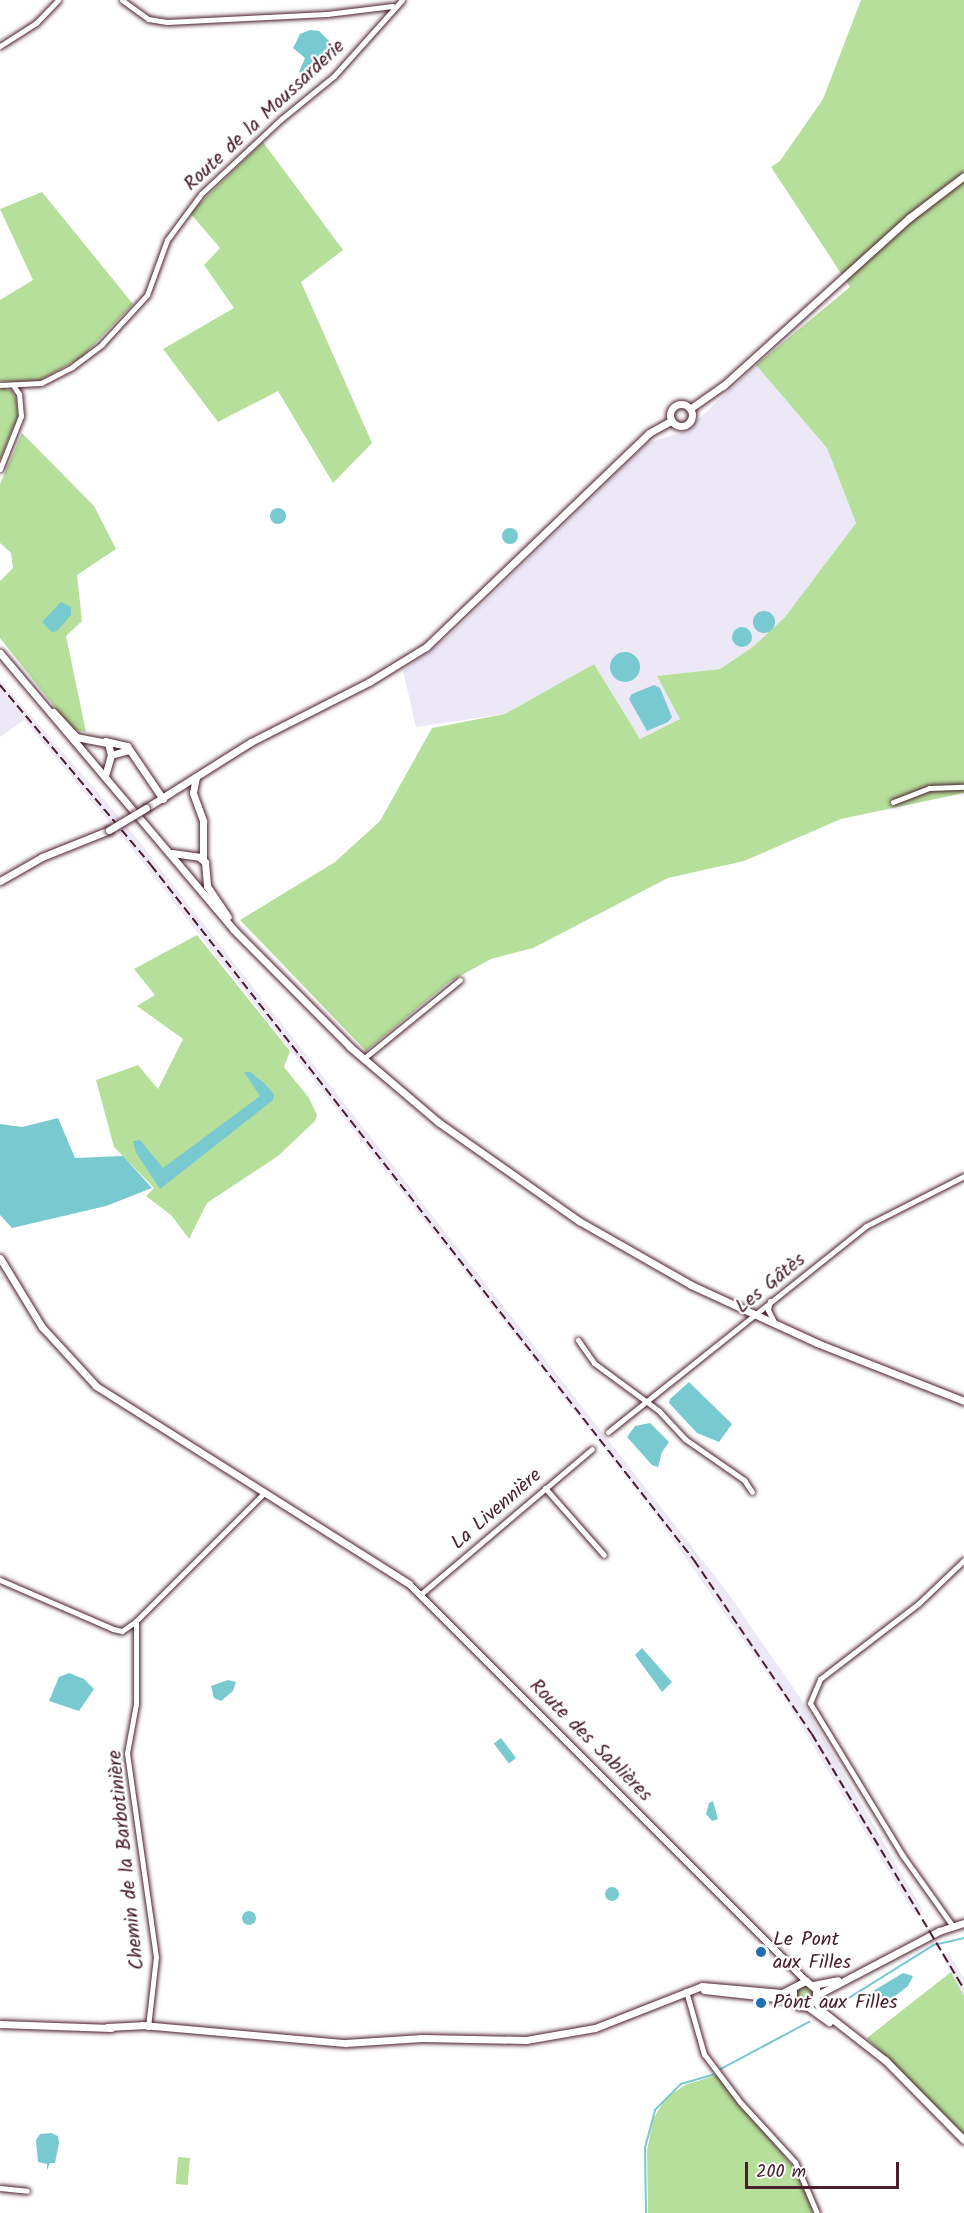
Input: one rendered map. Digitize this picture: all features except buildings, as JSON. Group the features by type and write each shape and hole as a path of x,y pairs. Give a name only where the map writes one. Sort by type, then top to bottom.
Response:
{"street":[{"path":"0,46 36,23 58,0"},
{"path":"122,0 148,19 167,22 327,14 393,6"},
{"name":"Route de la Moussarderie","path":"0,385 41,383 57,376 86,358 117,329 147,295 167,240 201,194 345,65 393,6 402,0"},
{"path":"671,421 671,409 676,404 691,408 723,386 909,218 964,176"},
{"path":"0,469 21,416 21,404 13,385"},
{"path":"0,881 42,856 109,830 163,799 251,742 369,682 426,647 649,433 671,421 687,425 692,419 691,408"},
{"path":"0,652 172,853 183,870 248,943 363,1059 470,1146 579,1221 658,1268 777,1326 964,1401"},
{"path":"23,680 72,735 93,741 119,742 128,750 163,799"},
{"path":"87,756 93,741"},
{"path":"105,741 111,755"},
{"path":"105,776 107,762 111,755 128,750"},
{"path":"92,762 107,762"},
{"path":"196,777 193,793 203,821 201,847 210,892 248,943"},
{"path":"893,802 929,788 964,787"},
{"path":"174,792 193,793"},
{"path":"183,870 201,847"},
{"path":"172,853 203,859"},
{"path":"193,880 206,874"},
{"path":"363,1059 460,980"},
{"name":"Les Gâtès","path":"608,1432 770,1301 882,1216 964,1176"},
{"name":"Route des Sablières","path":"0,1258 42,1327 96,1386 373,1558 421,1594 809,1983"},
{"path":"770,1301 769,1315 777,1326"},
{"path":"578,1340 594,1363 659,1411 694,1446 744,1480 752,1492"},
{"name":"La Livennière","path":"421,1594 592,1449"},
{"path":"545,1488 604,1555"},
{"path":"122,1631 136,1621 265,1492"},
{"path":"949,1926 815,1716 810,1700 820,1679 919,1603 964,1560"},
{"path":"0,1580 122,1631 135,1641"},
{"name":"Chemin de la Barbotinière","path":"136,1621 136,1704 128,1753 156,1957 148,2027"},
{"path":"808,2007 816,1998 949,1926 964,1923"},
{"name":"Route des Sablières","path":"778,1954 795,1987"},
{"path":"0,2024 148,2027 328,2043 429,2038 535,2040 595,2028 686,1991 712,1985 768,1993 858,1975"},
{"path":"809,1983 822,2011 860,2039 964,2140"},
{"path":"793,2000 795,1987"},
{"path":"686,1991 714,1990 762,1999 793,2000 860,2039"},
{"path":"686,1991 705,2054 740,2102 795,2162 817,2213"},
{"path":"0,2188 27,2191"}],"shaded area":[{"path":"756,365 827,448 856,523 785,617 754,646 720,669 658,676 680,719 640,739 594,664 505,714 416,727 403,671 451,634 648,443 686,431"},
{"path":"0,680 120,818 111,824 24,720 0,737"},
{"path":"126,825 725,1589 801,1699 923,1911 917,1914 912,1910 787,1702 649,1506 117,830"},
{"path":"949,1953 964,1979 964,1996 942,1957"}],"green space":[{"path":"861,0 964,0 964,793 841,819 744,861 668,878 533,948 491,959 449,982 366,1051 240,920 335,862 380,821 432,728 505,714 594,664 640,739 680,719 657,676 720,669 754,646 785,617 856,523 827,448 756,365 850,287 771,167 780,161 823,99"},
{"path":"263,142 343,250 301,282 372,443 333,483 278,391 218,422 163,349 234,308 204,265 220,248 190,213"},
{"path":"42,192 133,304 82,357 37,382 0,381 0,300 33,280 0,209"},
{"path":"0,387 12,391 16,399 18,416 0,460"},
{"path":"22,433 94,506 116,549 77,575 82,621 66,636 86,732 72,729 0,638 0,581 13,568 11,553 0,543 0,484"},
{"path":"197,935 290,1051 284,1067 309,1098 317,1115 315,1121 278,1156 207,1203 189,1239 172,1216 146,1196 154,1188 114,1147 96,1080 138,1065 158,1089 183,1039 137,1006 155,995 134,969"},
{"path":"951,1972 964,1996 964,2135 867,2038"},
{"path":"804,1985 810,1988 813,1994 810,2000 804,2003 798,2000 795,1994 798,1988"},
{"path":"717,2075 800,2175 813,2213 648,2213 647,2151 653,2119 666,2098 685,2085"},
{"path":"178,2157 190,2158 188,2185 176,2184"}],"water":[{"path":"310,30 319,31 338,50 310,81 299,72 305,58 293,48 300,34"},
{"path":"278,508 284,510 286,516 284,522 278,524 272,522 270,516 272,510"},
{"path":"510,528 518,536 510,544 502,536"},
{"path":"61,602 71,607 71,615 57,631 52,632 42,622"},
{"path":"760,611 768,611 775,618 775,626 768,633 760,633 753,626 753,618"},
{"path":"742,627 749,630 752,637 749,644 742,647 735,644 732,637 735,630"},
{"path":"625,652 636,656 640,667 636,678 625,682 614,678 610,667 614,656"},
{"path":"654,685 660,688 672,717 668,722 647,731 629,699 632,694"},
{"path":"244,1072 250,1072 263,1082 274,1094 273,1100 160,1189 136,1153 133,1141 140,1140 163,1168 260,1096"},
{"path":"58,1118 75,1158 123,1156 152,1188 106,1206 12,1228 0,1215 0,1124 22,1127"},
{"path":"689,1382 732,1424 719,1442 697,1433 669,1403 670,1399"},
{"path":"650,1423 669,1442 662,1452 658,1467 652,1465 627,1437 635,1426"},
{"path":"642,1648 672,1682 662,1692 635,1655"},
{"path":"69,1673 84,1679 94,1689 79,1711 49,1701 59,1677"},
{"path":"228,1680 236,1682 233,1691 221,1701 214,1698 211,1686"},
{"path":"501,1738 516,1758 509,1763 494,1743"},
{"path":"713,1801 718,1819 712,1821 706,1814 709,1803"},
{"path":"609,1887 615,1887 619,1894 615,1901 609,1901 605,1897 605,1891"},
{"path":"249,1911 254,1913 256,1918 254,1923 249,1925 244,1923 242,1918 244,1913"},
{"path":"903,1973 913,1976 908,1986 877,2010 867,2006 868,1994"},
{"path":"51,2133 58,2136 59,2143 55,2163 50,2163 47,2170 47,2164 38,2162 36,2140 40,2134"}],"waterway":[{"path":"833,2008 934,1945 964,1938"},
{"path":"721,2069 809,2022"},
{"path":"646,2213 645,2148 655,2110 681,2084 713,2075"}],"railway":[{"path":"0,685 151,865 694,1560 812,1734 964,1989"}],"place":[{"name":"Le Pont aux Filles","path":"761,1952"},
{"name":"Pont aux Filles","path":"761,2003"}]}
